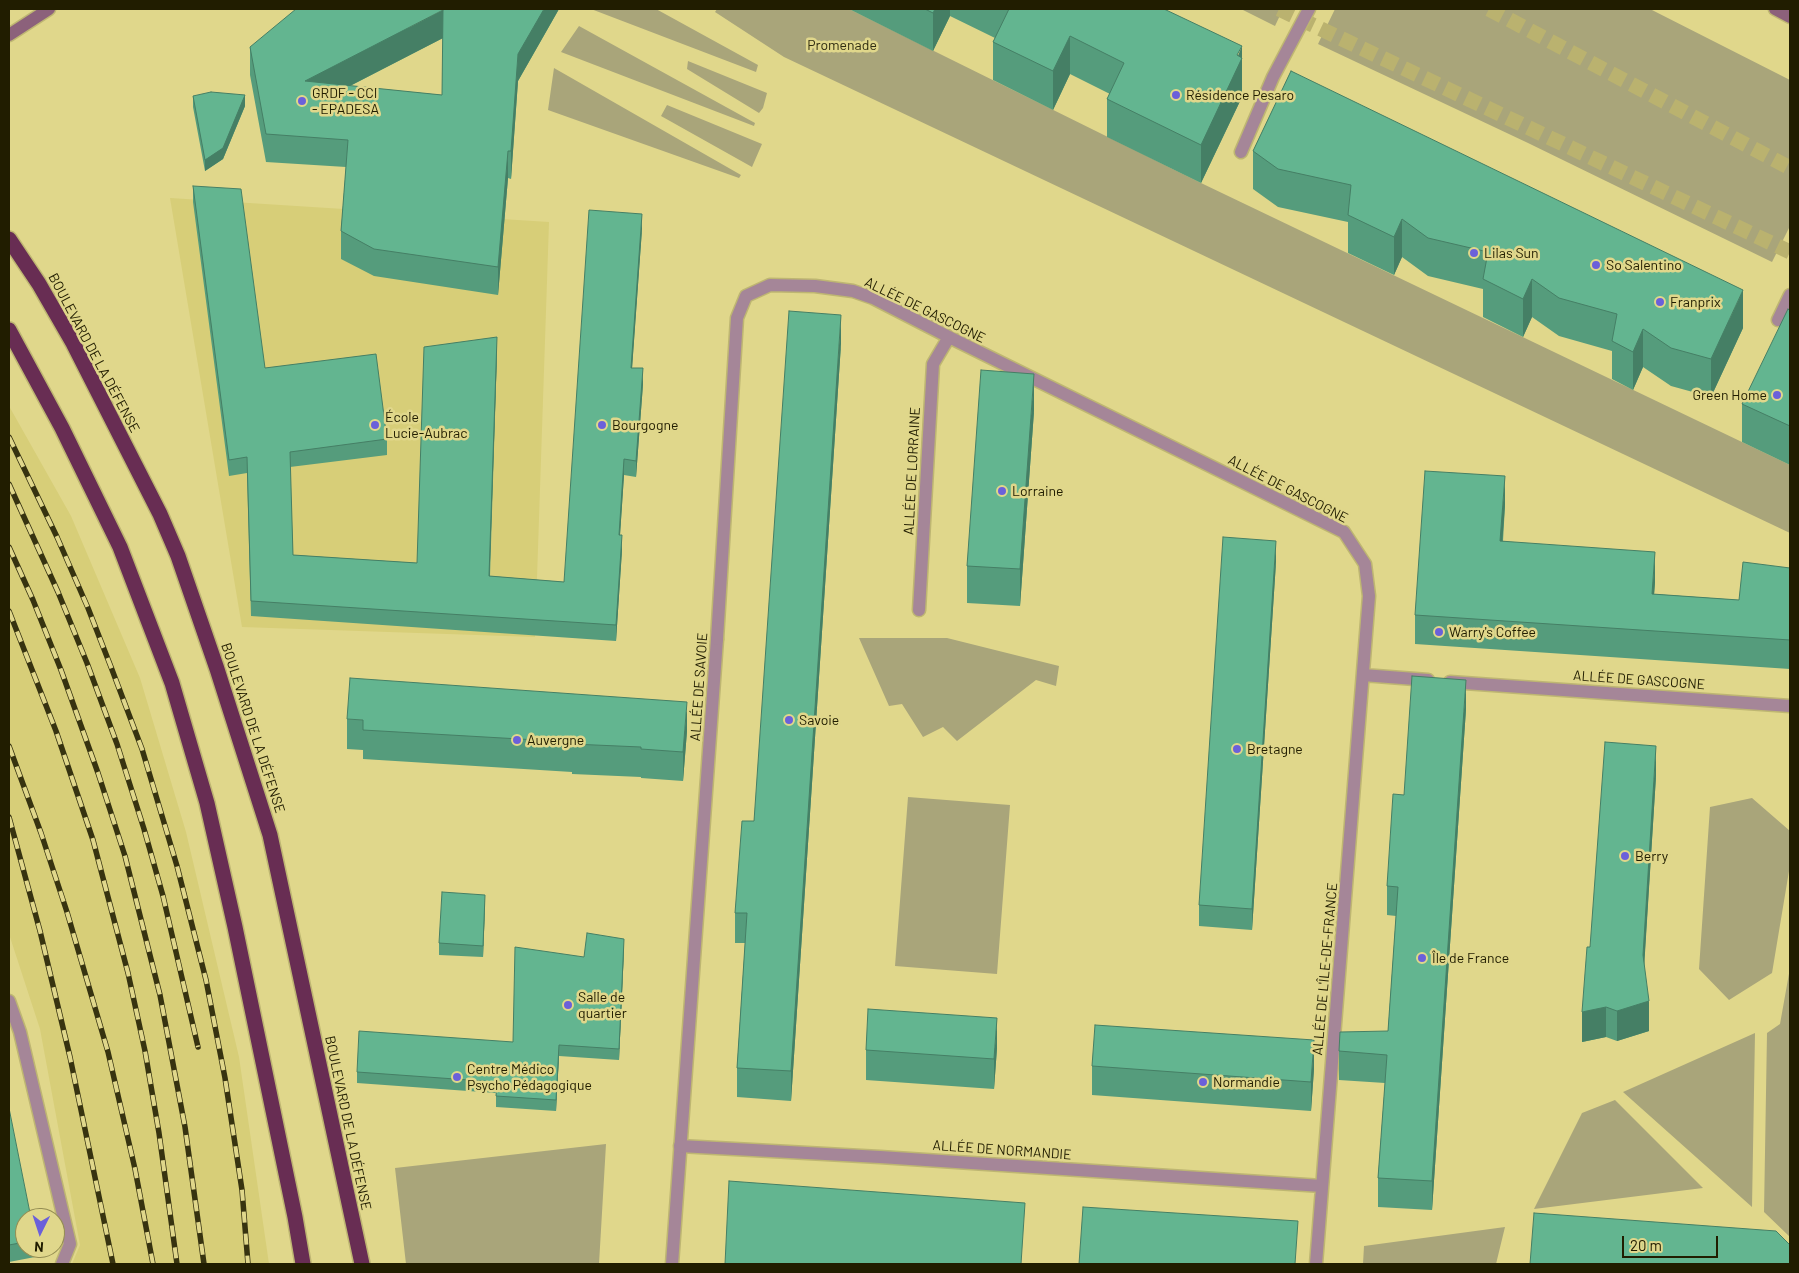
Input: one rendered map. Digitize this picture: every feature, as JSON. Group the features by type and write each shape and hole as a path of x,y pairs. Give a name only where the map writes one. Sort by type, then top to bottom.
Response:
{"highway":[{"name":"BOULEVARD DE LA DÉFENSE","path":"9,239 39,284 73,342 160,514 178,556 217,669 270,835 362,1264"},
{"path":"9,330 62,428 120,547 172,683 207,803 266,1073 303,1264"}],"main road":[{"path":"9,35 49,9"},
{"path":"1775,9 1790,17"}],"street":[{"path":"1241,152 1273,77 1308,9"},
{"name":"ALLÉE DE GASCOGNE","path":"746,296 770,285 815,286 853,291 873,298 949,338 1344,532 1365,564 1369,596 1363,676 1790,706"},
{"name":"ALLÉE DE SAVOIE","path":"672,1264 718,639 737,318 746,296"},
{"path":"1778,320 1790,296"},
{"name":"ALLÉE DE LORRAINE","path":"919,610 933,364 949,338"},
{"name":"ALLÉE DE L'ÎLE-DE-FRANCE","path":"1316,1264 1363,676"},
{"path":"9,1001 20,1032 70,1244 62,1264"},
{"name":"ALLÉE DE NORMANDIE","path":"680,1146 1322,1186"}],"shaded area":[{"name":"École Lucie-Aubrac","path":"170,198 549,222 535,637 242,627"},
{"path":"9,406 71,516 140,678 186,832 239,1057 269,1264 72,1264 80,1245 40,1029 9,934"}],"green space":[{"path":"591,9 656,9 758,65 756,72"},
{"name":"Promenade","path":"717,9 849,9 1201,183 1790,465 1790,533 784,57 715,12"},
{"path":"1241,9 1283,9 1275,26"},
{"path":"1335,9 1650,9 1790,80 1790,226 1772,262 1528,143 1318,44"},
{"path":"579,26 755,123 754,126 561,52"},
{"path":"688,61 767,93 763,108 759,113 687,69"},
{"path":"554,68 741,175 739,178 548,110"},
{"path":"667,105 762,144 752,167 661,116"},
{"path":"859,638 947,638 1059,666 1056,686 1036,680 957,741 943,727 923,737 902,704 889,706"},
{"path":"908,797 1010,805 997,974 895,966"},
{"path":"1752,798 1790,831 1790,865 1772,973 1729,1000 1699,969 1710,807"},
{"path":"1790,968 1790,1237 1764,1212 1767,1033 1780,1024"},
{"path":"1755,1033 1752,1207 1623,1092"},
{"path":"1615,1100 1703,1188 1534,1209 1582,1113"},
{"path":"606,1144 599,1264 406,1264 395,1168"},
{"path":"1505,1227 1496,1264 1363,1264 1364,1246"}],"building":[{"name":"GRDF - CCI - EPADESA","path":"296,9 544,9 518,54 511,151 508,151 498,267 374,249 341,231 348,140 266,134 250,47","holes":["443,10 442,95 305,81"]},
{"path":"925,9 935,9 933,13"},
{"path":"1009,9 1164,9 1242,46 1237,55 1242,58 1201,145 1107,99 1124,63 1070,36 1053,71 993,42"},
{"path":"1291,71 1743,290 1711,359 1671,348 1643,329 1633,352 1612,341 1617,314 1559,298 1532,279 1523,299 1483,279 1488,252 1428,238 1402,219 1394,237 1348,215 1351,185 1278,169 1253,151"},
{"path":"211,92 245,95 223,148 205,160 193,96"},
{"path":"193,186 241,189 265,368 376,354 387,439 290,452 293,555 417,563 424,347 497,337 489,576 564,582 589,210 642,214 631,368 643,368 636,461 624,459 619,535 622,535 616,625 251,601 247,457 229,460"},
{"path":"1788,309 1790,311 1790,426 1742,404"},
{"name":"Savoie","path":"789,311 841,315 791,1071 737,1068 747,913 735,913 742,821 754,821"},
{"name":"Lorraine","path":"981,370 1034,374 1020,569 967,566"},
{"path":"1425,471 1505,476 1500,541 1655,552 1652,594 1739,600 1743,562 1790,568 1790,640 1415,615"},
{"name":"Bretagne","path":"1223,537 1276,541 1252,909 1199,905"},
{"name":"Île de France","path":"1412,676 1466,680 1432,1181 1378,1178 1387,1055 1339,1051 1340,1032 1388,1031 1398,887 1387,886 1393,794 1404,795"},
{"path":"350,678 687,702 683,752 641,749 641,747 572,744 572,742 363,730 363,720 347,719"},
{"name":"Berry","path":"1605,742 1656,746 1643,955 1649,1001 1617,1011 1606,1007 1582,1012 1587,947 1590,947"},
{"path":"442,892 485,895 483,946 439,943"},
{"path":"587,933 624,939 619,1049 559,1045 556,1100 496,1096 497,1082 357,1072 359,1031 513,1042 515,947 584,957"},
{"path":"868,1009 997,1018 994,1059 866,1050"},
{"path":"1095,1025 1314,1040 1311,1082 1092,1066"},
{"path":"9,1108 29,1208 15,1208 15,1244 9,1245"},
{"path":"729,1181 1025,1203 1021,1264 725,1264"},
{"path":"1083,1207 1298,1221 1295,1264 1079,1264"},
{"path":"1534,1213 1776,1231 1790,1245 1790,1264 1530,1264"}],"tunnel":[{"path":"1279,9 1790,252"},
{"path":"1489,9 1790,168"}],"railway":[{"path":"9,437 57,537 88,608 142,749 177,866 206,980 225,1078 242,1190 248,1264"},
{"path":"9,484 58,592 117,744 163,896 198,1047"},
{"path":"9,547 61,670 125,856 160,995 185,1127 204,1264"},
{"path":"9,611 56,731 93,840 128,973 145,1051 159,1133 177,1264"},
{"path":"9,746 41,833 67,912 108,1052 135,1169 153,1264"},
{"path":"9,817 40,931 70,1057 113,1264"}],"place":[{"name":"Résidence Pesaro","path":"1176,95"},
{"name":"GRDF - CCI - EPADESA","path":"302,101"},
{"name":"Lilas Sun","path":"1474,253"},
{"name":"So Salentino","path":"1596,265"},
{"name":"Franprix","path":"1660,302"},
{"name":"Green Home","path":"1777,395"},
{"name":"École Lucie-Aubrac","path":"375,425"},
{"name":"Bourgogne","path":"602,425"},
{"name":"Lorraine","path":"1002,491"},
{"name":"Warry's Coffee","path":"1439,632"},
{"name":"Savoie","path":"789,720"},
{"name":"Auvergne","path":"517,740"},
{"name":"Bretagne","path":"1237,749"},
{"name":"Berry","path":"1625,856"},
{"name":"Île de France","path":"1422,958"},
{"name":"Salle de quartier","path":"568,1005"},
{"name":"Centre Médico Psycho Pédagogique","path":"457,1077"},
{"name":"Normandie","path":"1203,1082"}]}
